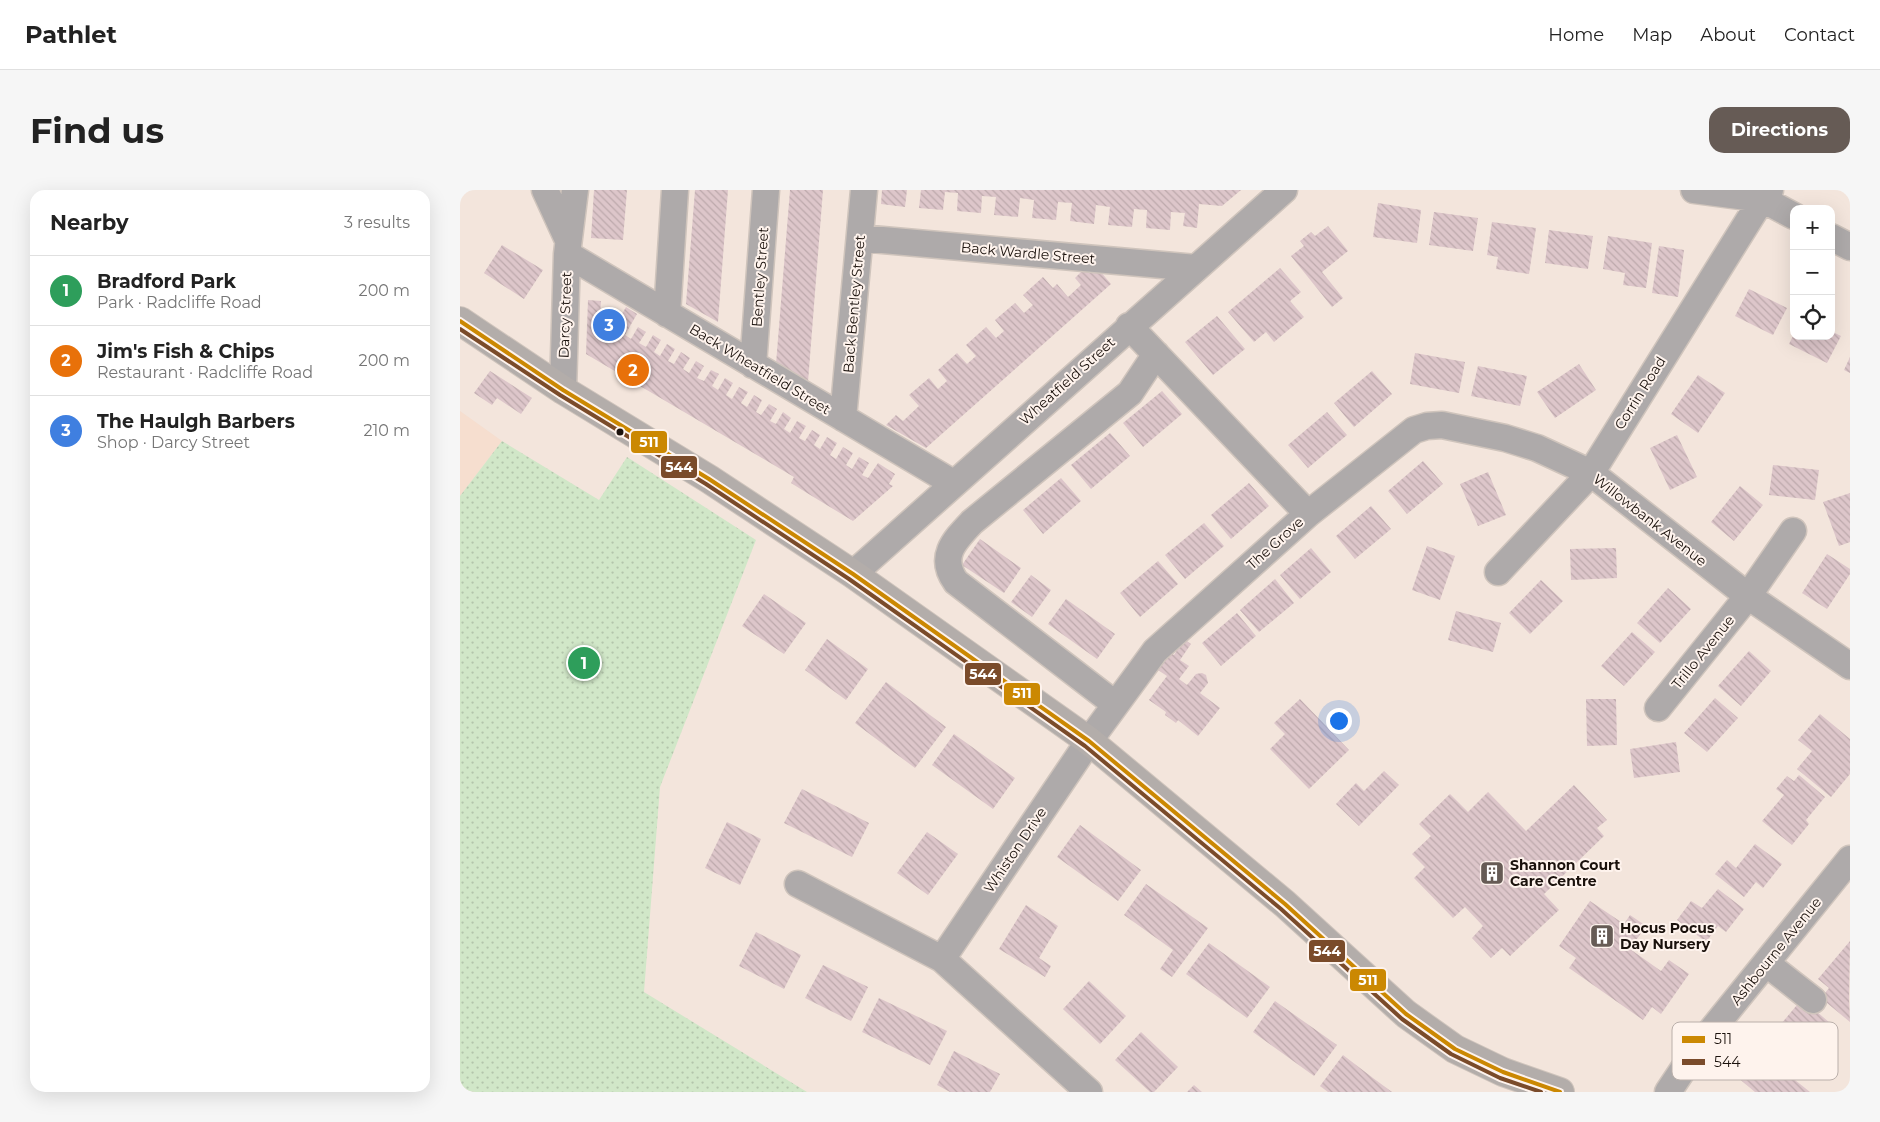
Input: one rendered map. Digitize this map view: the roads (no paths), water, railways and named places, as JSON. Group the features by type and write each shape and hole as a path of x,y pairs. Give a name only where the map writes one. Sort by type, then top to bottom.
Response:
{"main road":[{"path":"460,321 563,390 709,479 852,574 1089,741 1285,904 1406,1014 1455,1049 1503,1072 1560,1092"}],"street":[{"path":"545,190 567,247"},
{"name":"Darcy Street","path":"563,390 567,247 575,190"},
{"path":"666,314 675,190"},
{"name":"Bentley Street","path":"753,365 766,190"},
{"name":"Back Bentley Street","path":"843,418 864,190"},
{"name":"Wheatfield Street","path":"852,574 1284,190"},
{"path":"1694,190 1766,194 1790,213"},
{"name":"Corrin Road","path":"1498,572 1590,473 1766,194"},
{"name":"Back Wardle Street","path":"860,238 1196,268"},
{"path":"1835,239 1850,247"},
{"name":"Back Wheatfield Street","path":"567,247 666,314 953,483"},
{"name":"The Grove","path":"1089,741 1155,651 1308,514 1129,326"},
{"path":"1115,704 956,582 950,574 948,558 957,537 972,522 1130,393 1156,354"},
{"name":"Willowbank Avenue","path":"1308,514 1414,430 1427,426 1442,425 1505,438 1537,448 1590,473 1748,596 1850,666"},
{"name":"Trillo Avenue","path":"1658,708 1748,596 1794,531"},
{"name":"Whiston Drive","path":"942,959 1089,741"},
{"name":"Ashbourne Avenue","path":"1718,1022 1850,859"},
{"path":"798,884 942,959 1089,1092"},
{"path":"1766,963 1813,1000"},
{"name":"Ashbourne Avenue","path":"1668,1092 1676,1080"}],"place":[{"name":"The Haulgh Barbers","path":"609,325"},
{"name":"Jim's Fish & Chips","path":"633,370"},
{"name":"Bradford Park","path":"584,663"},
{"name":"Shannon Court Care Centre","path":"1492,873"},
{"name":"Hocus Pocus Day Nursery","path":"1602,936"}]}
